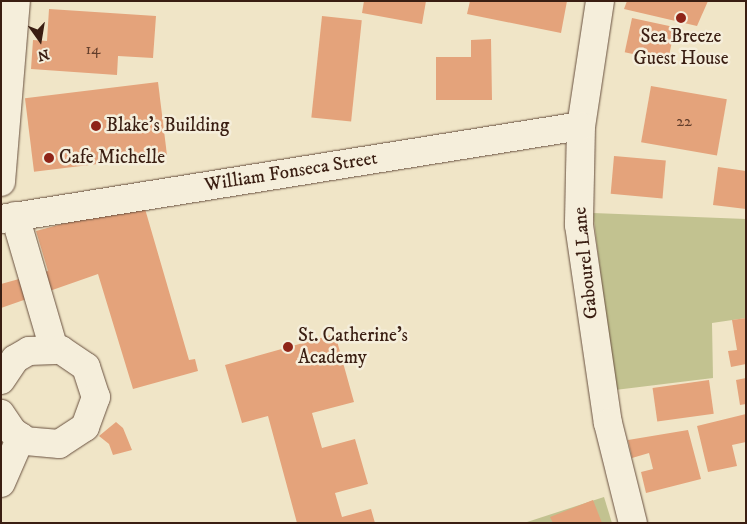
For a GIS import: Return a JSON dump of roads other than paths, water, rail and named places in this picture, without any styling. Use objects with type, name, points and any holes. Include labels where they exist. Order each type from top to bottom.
[{"type":"street","points":[[1,182],[16,1]]},
{"type":"street","name":"Gabourel Lane","points":[[600,1],[581,126],[579,225],[608,423],[633,523]]},
{"type":"street","name":"William Fonseca Street","points":[[8,218],[581,126]]},
{"type":"street","points":[[8,218],[54,348]]},
{"type":"street","points":[[1,414],[21,437],[42,445],[59,444],[85,427],[93,413],[96,398],[86,368],[75,356],[54,348],[29,351],[4,365]]},
{"type":"street","points":[[1,482],[21,437]]},
{"type":"place","name":"Sea Breeze Guest House","points":[[681,18]]},
{"type":"place","name":"Blake's Building","points":[[96,126]]},
{"type":"place","name":"Cafe Michelle","points":[[49,158]]},
{"type":"place","name":"St. Catherine's Academy","points":[[288,347]]}]
